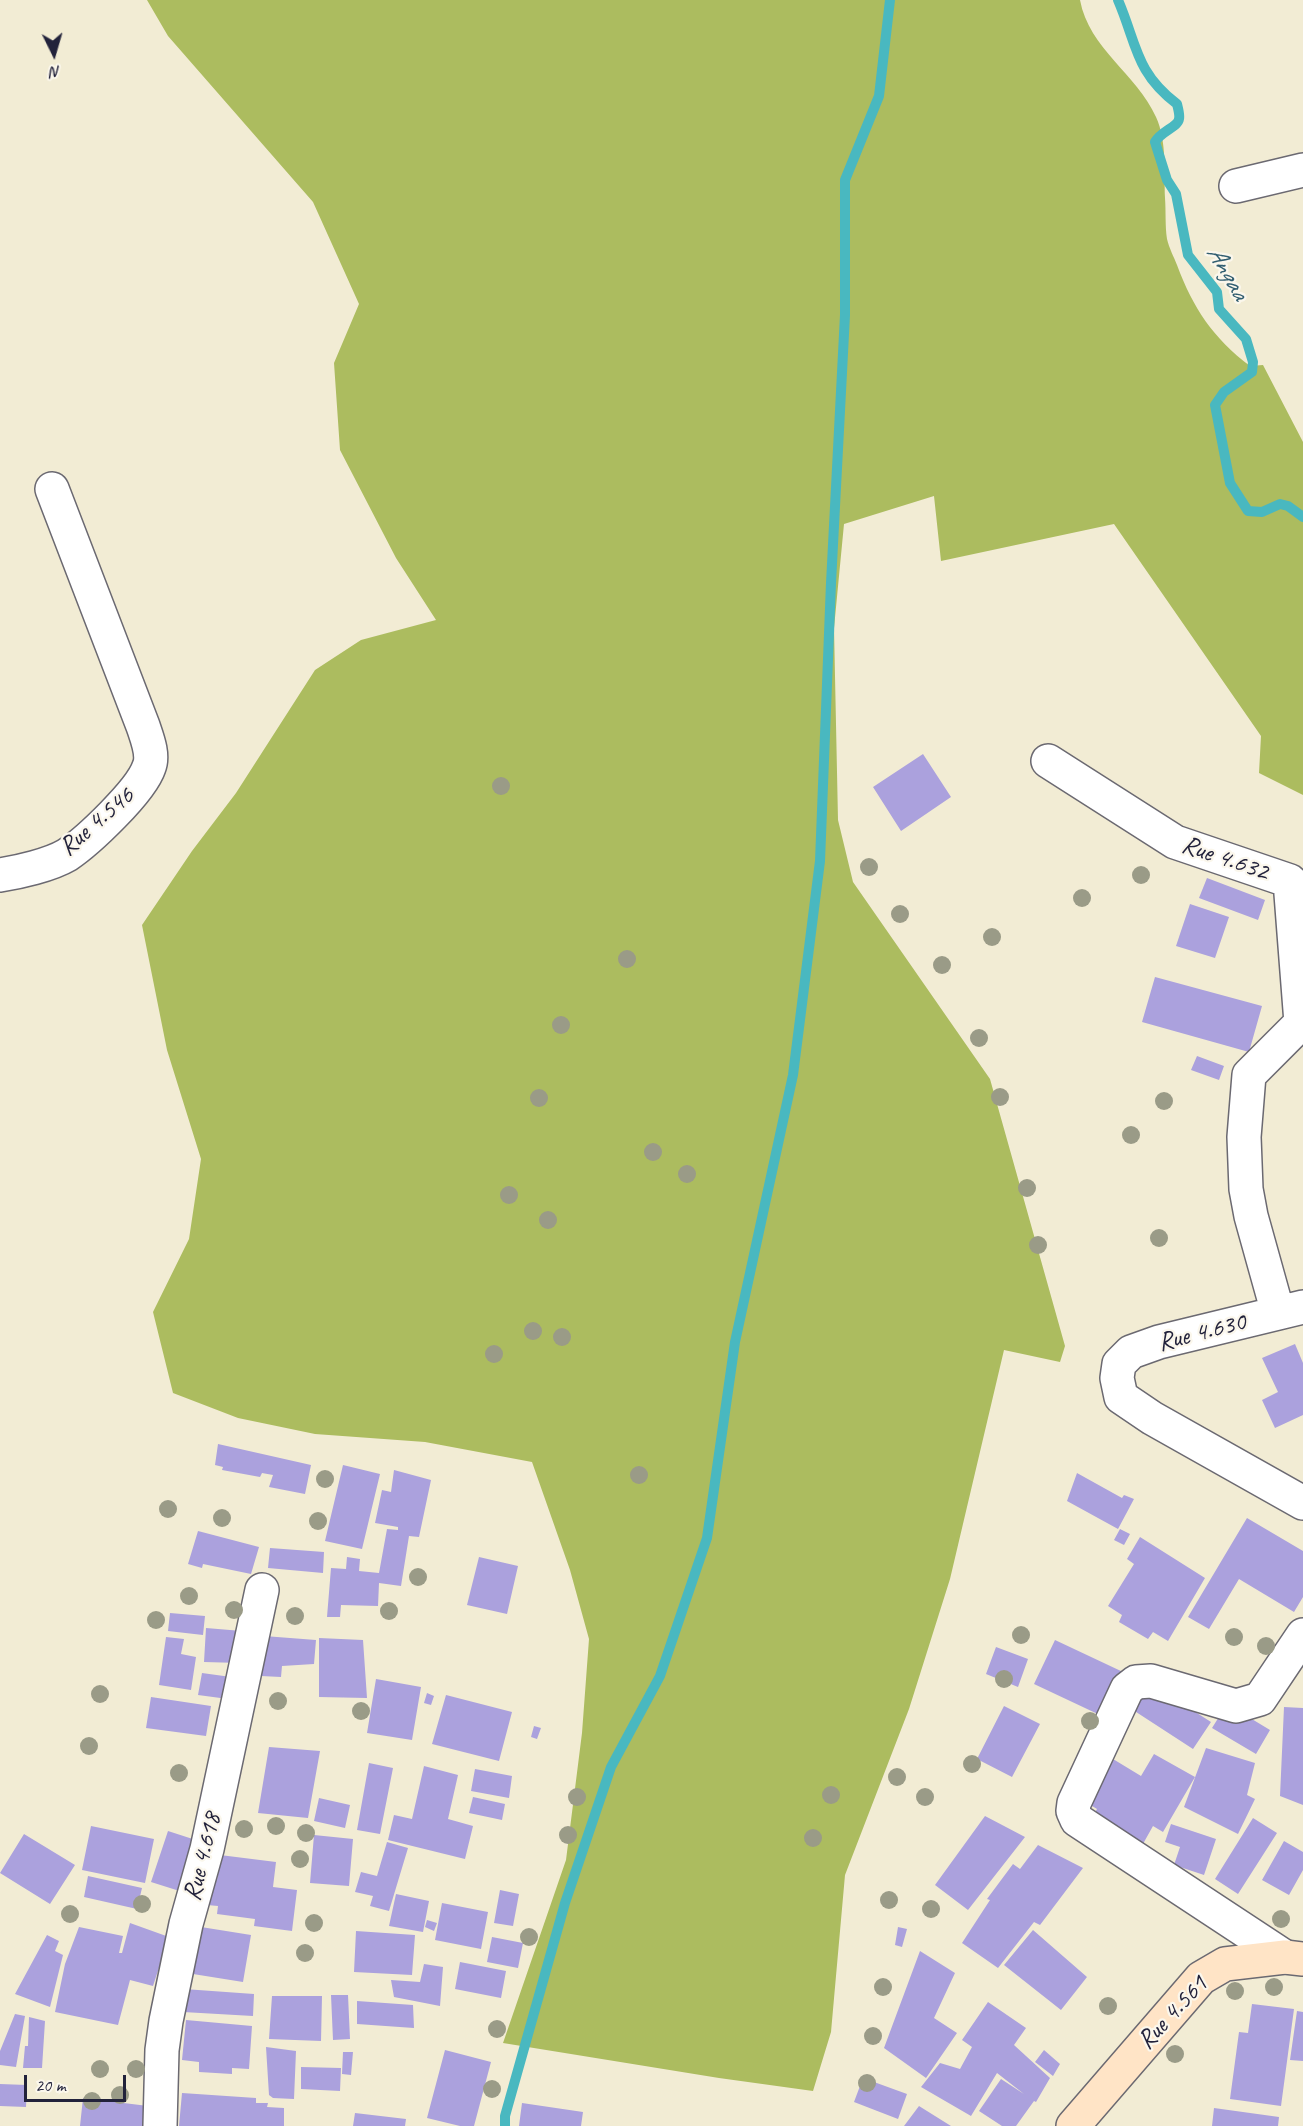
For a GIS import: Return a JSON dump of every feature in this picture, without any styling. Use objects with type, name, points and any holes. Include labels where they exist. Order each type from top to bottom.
[{"type":"main road","name":"Rue 4.561","points":[[1073,2126],[1201,1978],[1225,1964],[1294,1958]]},
{"type":"street","points":[[1236,186],[1303,170]]},
{"type":"street","name":"Rue 4.546","points":[[0,874],[20,872],[66,855],[100,827],[139,786],[150,766],[150,749],[143,726],[52,489]]},
{"type":"street","name":"Rue 4.632","points":[[1048,761],[1175,842],[1290,881],[1301,1023],[1250,1075],[1244,1137],[1246,1189],[1251,1216],[1291,1310]]},
{"type":"street","name":"Rue 4.630","points":[[1291,1310],[1159,1342],[1131,1352],[1119,1364],[1117,1378],[1121,1397],[1152,1418],[1303,1503]]},
{"type":"street","name":"Rue 4.618","points":[[160,2126],[162,2050],[166,2021],[186,1923],[207,1849],[262,1590]]},
{"type":"street","points":[[1294,1958],[1077,1820],[1073,1811],[1074,1803],[1127,1689],[1136,1682],[1151,1682],[1236,1706],[1247,1704],[1260,1699],[1303,1635]]},
{"type":"green space","points":[[147,0],[1080,0],[1093,33],[1148,102],[1160,126],[1164,157],[1167,239],[1190,295],[1206,321],[1225,344],[1250,366],[1263,365],[1303,442],[1303,795],[1259,773],[1261,736],[1114,524],[941,561],[934,496],[844,524],[834,628],[838,820],[853,882],[990,1079],[1065,1346],[1060,1362],[1004,1350],[950,1579],[909,1709],[845,1875],[831,2032],[813,2091],[503,2043],[566,1860],[582,1733],[589,1639],[570,1570],[532,1462],[425,1442],[315,1434],[238,1418],[173,1393],[153,1312],[189,1239],[201,1159],[167,1050],[142,925],[192,851],[236,793],[315,670],[361,640],[436,620],[396,558],[340,450],[334,363],[359,304],[313,202],[168,36]]},
{"type":"building","points":[[923,754],[951,797],[901,831],[873,787]]},
{"type":"building","points":[[1207,878],[1265,900],[1258,920],[1199,898]]},
{"type":"building","points":[[1190,904],[1229,917],[1215,958],[1176,946]]},
{"type":"building","points":[[1155,977],[1262,1006],[1249,1052],[1142,1022]]},
{"type":"building","points":[[1197,1056],[1224,1066],[1219,1080],[1191,1070]]},
{"type":"building","points":[[1295,1344],[1303,1363],[1303,1415],[1275,1428],[1262,1400],[1278,1392],[1262,1358]]},
{"type":"building","points":[[218,1444],[311,1465],[305,1494],[269,1487],[273,1475],[262,1473],[260,1477],[222,1470],[223,1467],[215,1465]]},
{"type":"building","points":[[343,1465],[380,1474],[362,1549],[325,1541]]},
{"type":"building","points":[[394,1470],[431,1480],[419,1537],[409,1536],[401,1586],[379,1583],[378,1606],[341,1605],[340,1617],[327,1617],[331,1568],[346,1569],[347,1557],[360,1559],[359,1571],[379,1573],[387,1529],[398,1530],[398,1527],[375,1523],[382,1490],[391,1492]]},
{"type":"building","points":[[1077,1473],[1122,1498],[1124,1495],[1134,1499],[1118,1529],[1067,1501]]},
{"type":"building","points":[[1247,1518],[1303,1551],[1303,1597],[1294,1612],[1239,1579],[1209,1629],[1188,1617]]},
{"type":"building","points":[[1120,1529],[1130,1534],[1124,1545],[1114,1540]]},
{"type":"building","points":[[198,1531],[259,1547],[251,1574],[203,1564],[202,1568],[188,1564]]},
{"type":"building","points":[[1140,1537],[1205,1578],[1168,1641],[1153,1632],[1148,1639],[1119,1622],[1122,1615],[1108,1606],[1134,1564],[1127,1559]]},
{"type":"building","points":[[270,1548],[324,1552],[323,1573],[268,1568]]},
{"type":"building","points":[[479,1557],[518,1566],[507,1614],[467,1605]]},
{"type":"building","points":[[170,1613],[205,1616],[203,1635],[168,1631]]},
{"type":"building","points":[[206,1628],[242,1631],[240,1663],[204,1662]]},
{"type":"building","points":[[264,1636],[316,1640],[314,1664],[282,1666],[281,1677],[261,1676]]},
{"type":"building","points":[[166,1637],[184,1639],[181,1654],[196,1657],[191,1690],[159,1685]]},
{"type":"building","points":[[319,1638],[363,1640],[367,1698],[319,1697]]},
{"type":"building","points":[[1055,1640],[1123,1672],[1102,1716],[1034,1684]]},
{"type":"building","points":[[996,1647],[1028,1659],[1018,1687],[986,1674]]},
{"type":"building","points":[[202,1673],[231,1677],[228,1699],[198,1695]]},
{"type":"building","points":[[376,1679],[421,1687],[412,1740],[367,1733]]},
{"type":"building","points":[[1150,1683],[1211,1722],[1193,1749],[1133,1710]]},
{"type":"building","points":[[427,1693],[434,1696],[431,1705],[424,1703]]},
{"type":"building","points":[[446,1695],[512,1712],[499,1761],[432,1744]]},
{"type":"building","points":[[151,1697],[211,1706],[206,1736],[146,1728]]},
{"type":"building","points":[[1227,1704],[1270,1730],[1256,1754],[1212,1728]]},
{"type":"building","points":[[1004,1706],[1040,1724],[1012,1777],[977,1759]]},
{"type":"building","points":[[1284,1707],[1303,1708],[1303,1805],[1280,1796]]},
{"type":"building","points":[[534,1726],[541,1728],[537,1739],[531,1737]]},
{"type":"building","points":[[269,1747],[320,1751],[308,1818],[258,1813]]},
{"type":"building","points":[[1206,1748],[1255,1763],[1247,1795],[1255,1799],[1238,1834],[1184,1807]]},
{"type":"building","points":[[1154,1754],[1195,1777],[1163,1832],[1153,1826],[1139,1851],[1090,1822],[1097,1809],[1087,1803],[1113,1759],[1141,1776]]},
{"type":"building","points":[[369,1763],[393,1768],[380,1834],[357,1830]]},
{"type":"building","points":[[424,1766],[458,1775],[448,1819],[473,1826],[465,1859],[388,1840],[394,1815],[412,1819]]},
{"type":"building","points":[[475,1769],[512,1776],[509,1798],[471,1791]]},
{"type":"building","points":[[473,1797],[505,1804],[502,1820],[469,1813]]},
{"type":"building","points":[[319,1798],[350,1805],[345,1828],[314,1821]]},
{"type":"building","points":[[985,1816],[1025,1837],[968,1910],[935,1885]]},
{"type":"building","points":[[1253,1818],[1277,1833],[1238,1894],[1215,1879]]},
{"type":"building","points":[[1171,1824],[1216,1839],[1204,1875],[1174,1865],[1180,1847],[1165,1842]]},
{"type":"building","points":[[91,1826],[154,1839],[145,1883],[82,1870]]},
{"type":"building","points":[[168,1831],[205,1843],[189,1894],[151,1882]]},
{"type":"building","points":[[24,1834],[75,1865],[50,1904],[0,1873]]},
{"type":"building","points":[[314,1835],[353,1839],[349,1886],[310,1883]]},
{"type":"building","points":[[1284,1841],[1303,1852],[1303,1870],[1289,1895],[1262,1880]]},
{"type":"building","points":[[387,1842],[408,1848],[389,1911],[370,1906],[373,1896],[355,1892],[361,1872],[377,1876]]},
{"type":"building","points":[[1038,1845],[1083,1868],[1040,1925],[1034,1922],[998,1968],[962,1943],[990,1900],[987,1899],[1013,1864],[1020,1869]]},
{"type":"building","points":[[220,1855],[276,1862],[273,1887],[297,1890],[292,1931],[254,1926],[255,1919],[217,1914],[218,1906],[207,1905],[210,1879],[217,1880]]},
{"type":"building","points":[[88,1876],[142,1888],[137,1909],[84,1897]]},
{"type":"building","points":[[500,1890],[519,1894],[513,1926],[494,1923]]},
{"type":"building","points":[[396,1894],[429,1901],[423,1932],[389,1926]]},
{"type":"building","points":[[442,1903],[488,1912],[481,1949],[435,1940]]},
{"type":"building","points":[[427,1920],[437,1923],[434,1931],[425,1927]]},
{"type":"building","points":[[130,1923],[169,1937],[153,1986],[130,1980],[118,2025],[55,2012],[65,1964],[79,1927],[123,1936],[119,1953],[122,1953]]},
{"type":"building","points":[[201,1927],[251,1935],[243,1982],[193,1974]]},
{"type":"building","points":[[898,1927],[907,1929],[902,1947],[895,1945]]},
{"type":"building","points":[[1033,1930],[1087,1977],[1061,2010],[1004,1965]]},
{"type":"building","points":[[356,1931],[415,1935],[412,1975],[354,1972]]},
{"type":"building","points":[[47,1935],[59,1941],[55,1951],[63,1955],[50,2007],[15,1994]]},
{"type":"building","points":[[492,1937],[523,1943],[518,1968],[487,1962]]},
{"type":"building","points":[[920,1951],[955,1973],[934,2018],[957,2033],[926,2078],[884,2048]]},
{"type":"building","points":[[460,1962],[506,1971],[501,1998],[455,1989]]},
{"type":"building","points":[[424,1964],[443,1967],[440,2006],[394,1997],[391,1980],[420,1982]]},
{"type":"building","points":[[184,1989],[254,1994],[253,2016],[183,2012]]},
{"type":"building","points":[[331,1995],[348,1995],[350,2039],[333,2040]]},
{"type":"building","points":[[272,1996],[322,1996],[321,2041],[269,2039]]},
{"type":"building","points":[[357,2001],[413,2005],[414,2028],[357,2024]]},
{"type":"building","points":[[988,2002],[1026,2028],[1014,2045],[1050,2078],[1036,2102],[1034,2101],[1016,2126],[1002,2126],[979,2111],[1001,2079],[1024,2094],[997,2073],[971,2116],[921,2087],[940,2063],[960,2069],[972,2047],[962,2040]]},
{"type":"building","points":[[1252,2004],[1294,2009],[1281,2106],[1230,2099],[1239,2032],[1248,2033]]},
{"type":"building","points":[[1297,2011],[1303,2012],[1303,2061],[1290,2060]]},
{"type":"building","points":[[15,2014],[25,2016],[16,2067],[0,2065],[0,2051]]},
{"type":"building","points":[[29,2017],[45,2021],[42,2068],[23,2068],[25,2046],[28,2046]]},
{"type":"building","points":[[186,2020],[252,2026],[249,2069],[232,2068],[232,2074],[199,2072],[199,2062],[182,2060]]},
{"type":"building","points":[[266,2047],[296,2051],[294,2099],[273,2098],[269,2095]]},
{"type":"building","points":[[445,2050],[491,2062],[474,2126],[460,2126],[427,2118]]},
{"type":"building","points":[[1044,2050],[1060,2064],[1053,2076],[1035,2062]]},
{"type":"building","points":[[343,2052],[353,2052],[351,2075],[342,2074]]},
{"type":"building","points":[[301,2067],[341,2068],[340,2091],[301,2089]]},
{"type":"building","points":[[863,2078],[907,2094],[898,2119],[854,2102]]},
{"type":"building","points":[[0,2084],[27,2085],[26,2107],[0,2106]]},
{"type":"building","points":[[182,2093],[256,2098],[256,2103],[268,2103],[267,2107],[284,2108],[284,2126],[179,2126]]},
{"type":"building","points":[[83,2098],[148,2106],[146,2126],[80,2126]]},
{"type":"building","points":[[522,2103],[583,2112],[581,2126],[519,2126]]},
{"type":"building","points":[[919,2106],[951,2126],[904,2126]]},
{"type":"building","points":[[1214,2108],[1279,2117],[1278,2126],[1212,2126]]},
{"type":"building","points":[[355,2113],[406,2119],[405,2126],[353,2126]]},
{"type":"waterway","points":[[505,2126],[505,2116],[565,1903],[611,1767],[660,1676],[707,1538],[735,1342],[793,1075],[820,861],[845,315],[845,180],[879,96],[890,0]]},
{"type":"waterway","name":"Angaa","points":[[1118,0],[1145,69],[1163,92],[1177,104],[1178,122],[1155,142],[1167,180],[1176,194],[1188,255],[1217,292],[1219,309],[1246,339],[1253,362],[1252,372],[1224,392],[1215,405],[1230,483],[1248,511],[1262,512],[1280,504],[1288,506],[1303,517]]}]
